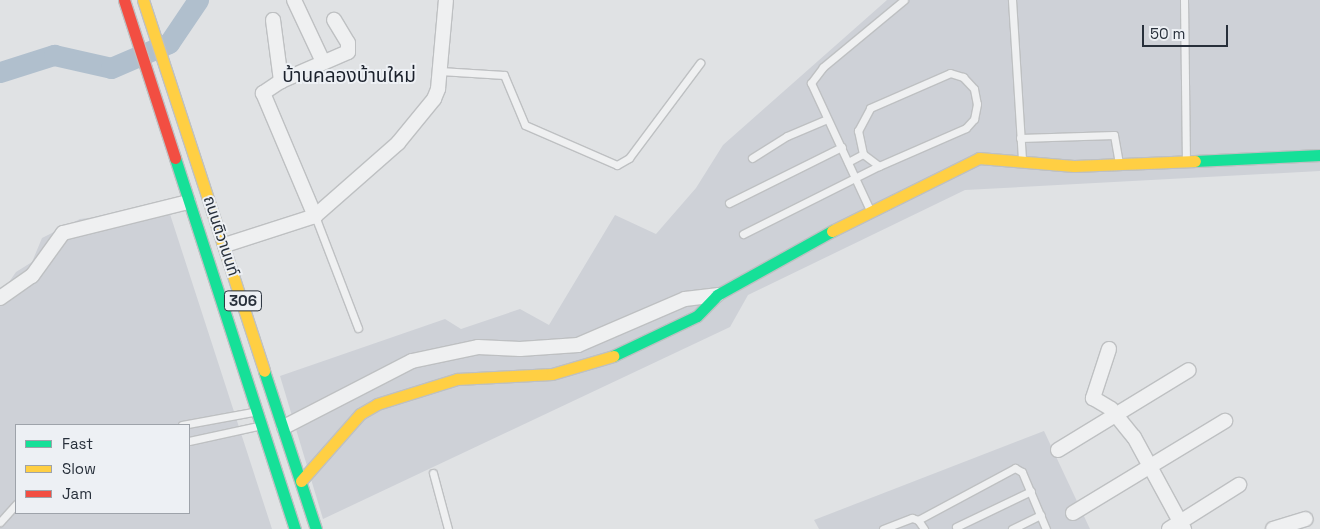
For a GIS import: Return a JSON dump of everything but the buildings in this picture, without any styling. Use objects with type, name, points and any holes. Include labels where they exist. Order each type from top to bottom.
[{"type":"main road","name":"ถนนติวานนท์","points":[[124,0],[295,529]]},
{"type":"main road","name":"ถนนติวานนท์","points":[[143,0],[225,245],[316,529]]},
{"type":"main road","points":[[301,481],[360,414],[377,404],[457,379],[552,374],[583,367],[697,316],[717,295],[870,210],[964,163],[979,158],[1022,160],[1074,166],[1320,155]]},
{"type":"street","points":[[294,0],[324,62]]},
{"type":"street","points":[[225,245],[315,216],[398,143],[434,99],[440,71],[446,0]]},
{"type":"street","points":[[273,20],[280,81]]},
{"type":"street","points":[[315,216],[263,93],[280,81],[344,55],[349,48],[334,20]]},
{"type":"street","points":[[0,298],[32,276],[63,233],[188,202]]},
{"type":"street","points":[[284,427],[412,361],[450,351],[578,345],[685,299],[717,295]]},
{"type":"street","points":[[1109,349],[1091,393],[1117,415],[1151,467],[1178,527],[1239,485]]},
{"type":"street","points":[[1058,450],[1189,370]]},
{"type":"street","points":[[369,383],[377,404]]},
{"type":"street","points":[[1073,513],[1225,421]]},
{"type":"street","points":[[1273,529],[1305,519]]},
{"type":"lane","points":[[870,210],[842,146],[813,91],[813,76],[904,0]]},
{"type":"lane","points":[[1012,0],[1022,160]]},
{"type":"lane","points":[[1184,0],[1186,160]]},
{"type":"lane","points":[[440,71],[504,75],[525,125],[617,165],[629,158],[700,63]]},
{"type":"lane","points":[[742,234],[879,166],[966,128],[974,119],[978,104],[974,89],[963,77],[950,73],[936,77],[870,108],[858,131],[863,154],[879,166]]},
{"type":"lane","points":[[752,158],[787,136],[827,119]]},
{"type":"lane","points":[[1020,138],[1114,136],[1119,164]]},
{"type":"lane","points":[[729,203],[842,146]]},
{"type":"lane","points":[[848,162],[863,154]]},
{"type":"lane","points":[[315,216],[358,328]]},
{"type":"lane","points":[[187,424],[257,411]]},
{"type":"lane","points":[[190,441],[261,426]]},
{"type":"lane","points":[[883,529],[907,519],[918,520],[1015,468],[1022,472],[1046,529]]},
{"type":"lane","points":[[433,473],[448,529]]},
{"type":"lane","points":[[956,527],[1031,492]]},
{"type":"lane","points":[[0,522],[15,505]]},
{"type":"lane","points":[[1012,529],[1041,516]]},
{"type":"lane","points":[[918,520],[924,529]]},
{"type":"shaded area","points":[[887,0],[1320,0],[1320,171],[965,190],[748,295],[730,327],[323,519],[280,376],[445,319],[461,329],[520,309],[549,325],[615,215],[656,234],[696,188],[723,145]]},
{"type":"shaded area","points":[[168,208],[272,529],[0,529],[0,295],[16,272],[32,262],[42,238],[80,219]]},
{"type":"shaded area","points":[[1044,431],[1090,529],[819,529],[814,520]]},
{"type":"waterway","points":[[0,72],[54,55],[111,68],[169,43],[198,0]]},
{"type":"traffic: fast","points":[[1195,161],[1320,155]]},
{"type":"traffic: fast","points":[[175,158],[295,529]]},
{"type":"traffic: fast","points":[[613,356],[697,316],[717,295],[832,231]]},
{"type":"traffic: fast","points":[[264,371],[316,529]]},
{"type":"traffic: slow","points":[[143,0],[264,371]]},
{"type":"traffic: slow","points":[[832,231],[979,158],[1074,166],[1195,161]]},
{"type":"traffic: slow","points":[[301,481],[360,414],[377,404],[457,379],[552,374],[613,356]]},
{"type":"traffic: jam","points":[[124,0],[175,158]]},
{"type":"district","name":"บ้านคลองบ้านใหม่","points":[[349,76]]}]
